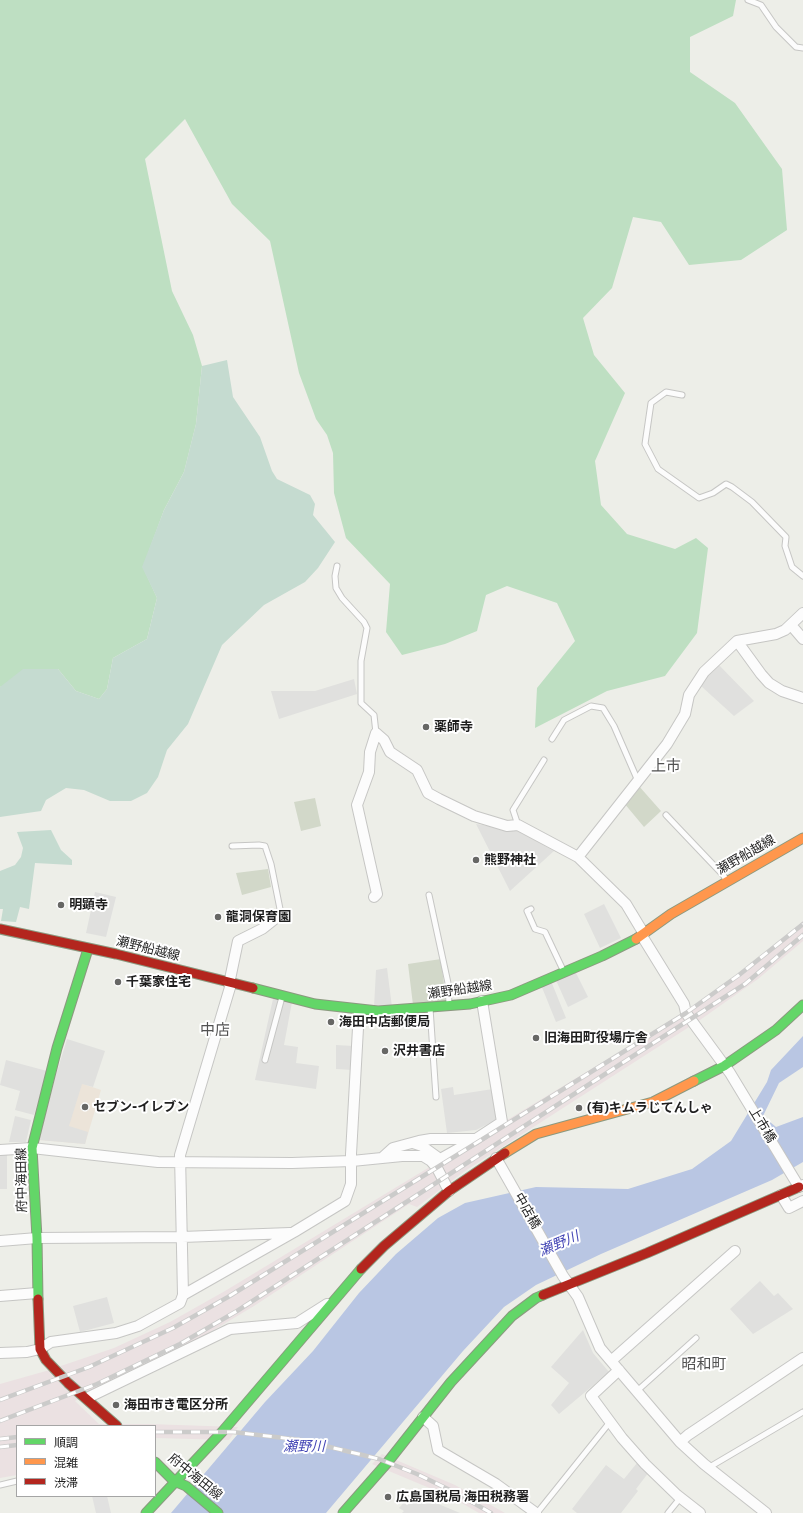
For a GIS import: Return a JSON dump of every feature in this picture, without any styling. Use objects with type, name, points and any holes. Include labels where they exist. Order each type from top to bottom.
[{"type":"main road","name":"瀬野船越線","points":[[88,949],[116,954],[282,997],[315,1004],[359,1010],[378,1011],[482,1002],[511,995],[564,973],[644,935],[671,914],[803,838]]},
{"type":"main road","points":[[0,930],[88,949]]},
{"type":"main road","name":"府中海田線","points":[[40,1349],[37,1238],[32,1148],[57,1048],[88,949]]},
{"type":"main road","points":[[146,1513],[174,1481],[222,1432],[361,1269],[384,1246],[449,1191],[496,1158],[536,1134],[653,1102],[727,1070],[776,1030],[803,1004]]},
{"type":"main road","points":[[343,1513],[451,1382],[512,1316],[536,1298],[566,1280],[781,1195],[798,1183]]},
{"type":"main road","points":[[40,1349],[46,1360],[68,1383],[87,1398],[116,1425]]},
{"type":"main road","name":"府中海田線","points":[[156,1463],[174,1481],[186,1486],[218,1513]]},
{"type":"street","points":[[578,857],[638,782],[674,732],[685,714],[689,695],[704,672],[737,641],[776,634],[791,625],[803,613]]},
{"type":"street","points":[[791,625],[803,639]]},
{"type":"street","points":[[737,641],[769,683],[782,691],[803,698]]},
{"type":"street","points":[[374,897],[377,894],[357,804],[369,772],[370,752],[376,734],[384,740],[390,752],[417,770],[428,792],[433,796],[474,816],[507,826],[518,825]]},
{"type":"street","name":"上市橋","points":[[518,825],[578,857],[626,904],[684,1004],[686,1013],[727,1070],[798,1183]]},
{"type":"street","points":[[0,1353],[27,1352],[40,1349],[51,1342],[116,1332],[138,1326],[180,1304],[183,1295],[180,1155],[230,984],[238,941],[262,929],[280,914]]},
{"type":"street","points":[[0,1150],[32,1148],[158,1162],[352,1161],[402,1156],[423,1156],[436,1161],[476,1139],[502,1122],[482,1002]]},
{"type":"street","points":[[183,1295],[294,1232],[345,1201],[351,1184],[351,1154],[359,1010]]},
{"type":"street","points":[[382,1158],[393,1148],[412,1143],[432,1139],[476,1139]]},
{"type":"street","points":[[412,1143],[422,1146],[436,1161],[449,1191]]},
{"type":"street","name":"中店橋","points":[[496,1158],[566,1280],[578,1297],[600,1348],[680,1442],[708,1468],[766,1513]]},
{"type":"street","points":[[781,1195],[789,1208],[803,1202]]},
{"type":"street","points":[[0,1241],[37,1238],[182,1237],[294,1232]]},
{"type":"street","points":[[611,1361],[736,1251]]},
{"type":"street","points":[[0,1296],[38,1293]]},
{"type":"street","points":[[87,1398],[230,1329],[297,1323],[335,1299]]},
{"type":"street","points":[[680,1442],[688,1435],[803,1358]]},
{"type":"street","points":[[619,1370],[591,1396],[610,1422],[645,1464],[700,1513]]},
{"type":"street","points":[[423,1417],[433,1426],[438,1450],[496,1484],[536,1513]]},
{"type":"lane","points":[[748,0],[760,5],[776,27],[796,48],[803,48]]},
{"type":"lane","points":[[682,395],[666,392],[651,403],[645,444],[658,469],[699,498],[726,484],[732,487],[752,502],[786,537],[786,546],[792,567],[803,576]]},
{"type":"lane","points":[[337,566],[335,576],[336,588],[342,598],[364,622],[367,628],[361,661],[361,703],[374,715],[376,734]]},
{"type":"lane","points":[[552,739],[564,720],[591,706],[603,708],[614,726],[638,782]]},
{"type":"lane","points":[[518,825],[513,810],[544,760]]},
{"type":"lane","points":[[666,815],[724,876],[726,881]]},
{"type":"lane","points":[[232,846],[265,846],[271,864],[280,914]]},
{"type":"lane","points":[[429,895],[448,983],[449,1006]]},
{"type":"lane","points":[[531,909],[527,911],[535,928],[545,932],[564,973]]},
{"type":"lane","points":[[265,1060],[282,997]]},
{"type":"lane","points":[[430,1007],[436,1096]]},
{"type":"lane","points":[[637,1391],[696,1338]]},
{"type":"lane","points":[[708,1468],[803,1412]]},
{"type":"lane","points":[[536,1513],[610,1422]]},
{"type":"lane","points":[[0,1485],[16,1481]]},
{"type":"lane","points":[[668,1513],[681,1497]]},
{"type":"shaded area","points":[[227,360],[233,397],[260,437],[272,471],[277,479],[310,495],[315,504],[313,515],[335,542],[318,568],[305,582],[264,605],[222,645],[188,724],[167,750],[158,777],[147,793],[131,801],[110,801],[84,790],[66,788],[46,800],[41,811],[0,817],[0,687],[23,669],[58,669],[76,691],[99,699],[107,689],[113,658],[147,639],[157,598],[142,567],[164,510],[184,472],[196,424],[202,366]]},
{"type":"shaded area","points":[[717,663],[754,701],[734,716],[701,686],[706,675]]},
{"type":"shaded area","points":[[354,679],[357,694],[279,719],[271,691],[315,691]]},
{"type":"shaded area","points":[[638,785],[661,811],[644,827],[624,803]]},
{"type":"shaded area","points":[[315,798],[321,826],[301,831],[294,802]]},
{"type":"shaded area","points":[[476,824],[516,830],[554,851],[510,891]]},
{"type":"shaded area","points":[[51,830],[61,850],[72,860],[72,865],[35,863],[29,909],[20,907],[16,922],[1,921],[3,909],[0,909],[0,871],[15,865],[21,857],[23,848],[17,832]]},
{"type":"shaded area","points":[[268,869],[271,887],[242,895],[236,873]]},
{"type":"shaded area","points":[[95,892],[116,897],[106,937],[86,933]]},
{"type":"shaded area","points":[[604,904],[621,938],[600,948],[584,914]]},
{"type":"shaded area","points":[[803,921],[803,941],[758,979],[700,1020],[465,1171],[417,1207],[409,1204],[254,1306],[192,1343],[75,1401],[99,1424],[148,1424],[238,1427],[229,1440],[156,1438],[156,1425],[16,1425],[16,1475],[0,1478],[0,1384],[46,1371],[114,1348],[170,1322],[225,1291],[654,1031],[719,989],[786,937]]},
{"type":"shaded area","points":[[441,959],[446,1001],[413,1005],[408,964]]},
{"type":"shaded area","points":[[387,968],[392,1007],[374,1007],[376,970]]},
{"type":"shaded area","points":[[574,969],[588,997],[568,1007],[555,978]]},
{"type":"shaded area","points":[[551,981],[566,1018],[556,1022],[541,985]]},
{"type":"shaded area","points":[[273,999],[292,1002],[284,1045],[298,1047],[296,1063],[319,1066],[316,1089],[255,1080]]},
{"type":"shaded area","points":[[67,1039],[105,1051],[93,1087],[82,1084],[69,1126],[88,1132],[85,1144],[39,1140]]},
{"type":"shaded area","points":[[336,1045],[353,1046],[352,1070],[336,1069]]},
{"type":"shaded area","points":[[6,1060],[47,1071],[34,1115],[15,1110],[20,1091],[0,1085]]},
{"type":"shaded area","points":[[56,1075],[101,1090],[85,1144],[39,1140]]},
{"type":"shaded area","points":[[453,1087],[454,1095],[493,1089],[498,1119],[476,1130],[447,1133],[441,1089]]},
{"type":"shaded area","points":[[15,1116],[31,1120],[26,1142],[9,1142]]},
{"type":"shaded area","points":[[0,1155],[7,1155],[7,1189],[0,1189]]},
{"type":"shaded area","points":[[760,1281],[774,1296],[778,1293],[793,1309],[753,1334],[730,1309]]},
{"type":"shaded area","points":[[107,1297],[114,1323],[80,1332],[73,1306]]},
{"type":"shaded area","points":[[583,1330],[593,1353],[609,1372],[559,1414],[551,1405],[569,1383],[551,1367]]},
{"type":"shaded area","points":[[382,1454],[455,1485],[505,1513],[479,1513],[451,1497],[372,1464]]},
{"type":"shaded area","points":[[637,1463],[649,1472],[636,1489],[638,1491],[621,1513],[577,1513],[572,1509],[606,1465],[624,1479]]},
{"type":"shaded area","points":[[412,1493],[460,1513],[402,1513],[404,1511],[399,1508]]},
{"type":"green space","points":[[0,0],[736,0],[733,16],[690,37],[690,72],[735,103],[782,169],[787,230],[741,260],[689,265],[661,222],[633,217],[612,288],[583,318],[594,355],[625,393],[595,461],[601,505],[627,534],[675,549],[696,538],[708,548],[697,633],[665,676],[607,691],[535,728],[537,688],[575,641],[557,603],[507,586],[486,595],[477,631],[445,644],[402,655],[386,632],[390,584],[346,538],[334,493],[333,453],[327,435],[316,419],[299,373],[270,241],[232,204],[185,119],[145,159],[172,291],[193,335],[202,366],[196,424],[184,472],[164,510],[143,567],[157,598],[147,639],[113,658],[107,689],[99,699],[76,691],[58,669],[0,687]]},
{"type":"water","name":"瀬野川","points":[[803,1036],[803,1067],[779,1083],[763,1116],[776,1127],[803,1117],[803,1162],[772,1180],[601,1254],[536,1285],[504,1307],[463,1351],[326,1513],[171,1513],[265,1402],[313,1351],[359,1293],[396,1254],[438,1218],[465,1203],[536,1187],[628,1189],[692,1169],[731,1141],[767,1082],[771,1070]]},
{"type":"pier","points":[[92,1497],[107,1497],[111,1513],[96,1513]]},
{"type":"railway","points":[[0,1400],[89,1367],[173,1328],[228,1297],[686,1013],[739,975],[803,924]]},
{"type":"railway","points":[[0,1421],[97,1384],[180,1344],[237,1311],[745,984],[803,935]]},
{"type":"railway","points":[[156,1432],[233,1432],[301,1440],[379,1459],[417,1474],[456,1493],[491,1513]]},
{"type":"railway","points":[[0,1439],[16,1437]]},
{"type":"railway","points":[[0,1447],[16,1445]]},
{"type":"traffic: fast","points":[[253,988],[315,1004],[378,1011],[470,1004],[511,995],[602,956],[636,939]]},
{"type":"traffic: fast","points":[[38,1299],[37,1238],[32,1148],[57,1048],[88,949]]},
{"type":"traffic: fast","points":[[694,1081],[724,1066],[776,1030],[803,1005]]},
{"type":"traffic: fast","points":[[146,1513],[222,1432],[361,1269]]},
{"type":"traffic: fast","points":[[343,1513],[387,1463],[451,1382],[512,1316],[536,1298],[543,1295]]},
{"type":"traffic: fast","points":[[156,1463],[174,1481],[186,1486],[218,1513]]},
{"type":"traffic: slow","points":[[636,939],[671,914],[803,838]]},
{"type":"traffic: slow","points":[[505,1153],[536,1134],[653,1102],[694,1081]]},
{"type":"traffic: jam","points":[[0,929],[116,954],[253,988]]},
{"type":"traffic: jam","points":[[361,1269],[384,1246],[449,1191],[505,1153]]},
{"type":"traffic: jam","points":[[543,1295],[647,1253],[799,1187]]},
{"type":"traffic: jam","points":[[38,1299],[40,1349],[46,1360],[68,1383],[116,1425]]},
{"type":"place","name":"薬師寺","points":[[426,727]]},
{"type":"place","name":"熊野神社","points":[[476,860]]},
{"type":"place","name":"明顕寺","points":[[61,905]]},
{"type":"place","name":"龍洞保育園","points":[[218,917]]},
{"type":"place","name":"千葉家住宅","points":[[118,982]]},
{"type":"place","name":"海田中店郵便局","points":[[331,1022]]},
{"type":"place","name":"旧海田町役場庁舎","points":[[536,1038]]},
{"type":"place","name":"沢井書店","points":[[385,1051]]},
{"type":"place","name":"セブン-イレブン","points":[[85,1107]]},
{"type":"place","name":"(有)キムラじてんしゃ","points":[[579,1108]]},
{"type":"place","name":"海田市き電区分所","points":[[116,1405]]},
{"type":"place","name":"広島国税局 海田税務署","points":[[388,1497]]},
{"type":"district","name":"上市","points":[[666,767]]},
{"type":"district","name":"中店","points":[[215,1031]]},
{"type":"district","name":"昭和町","points":[[704,1365]]}]
